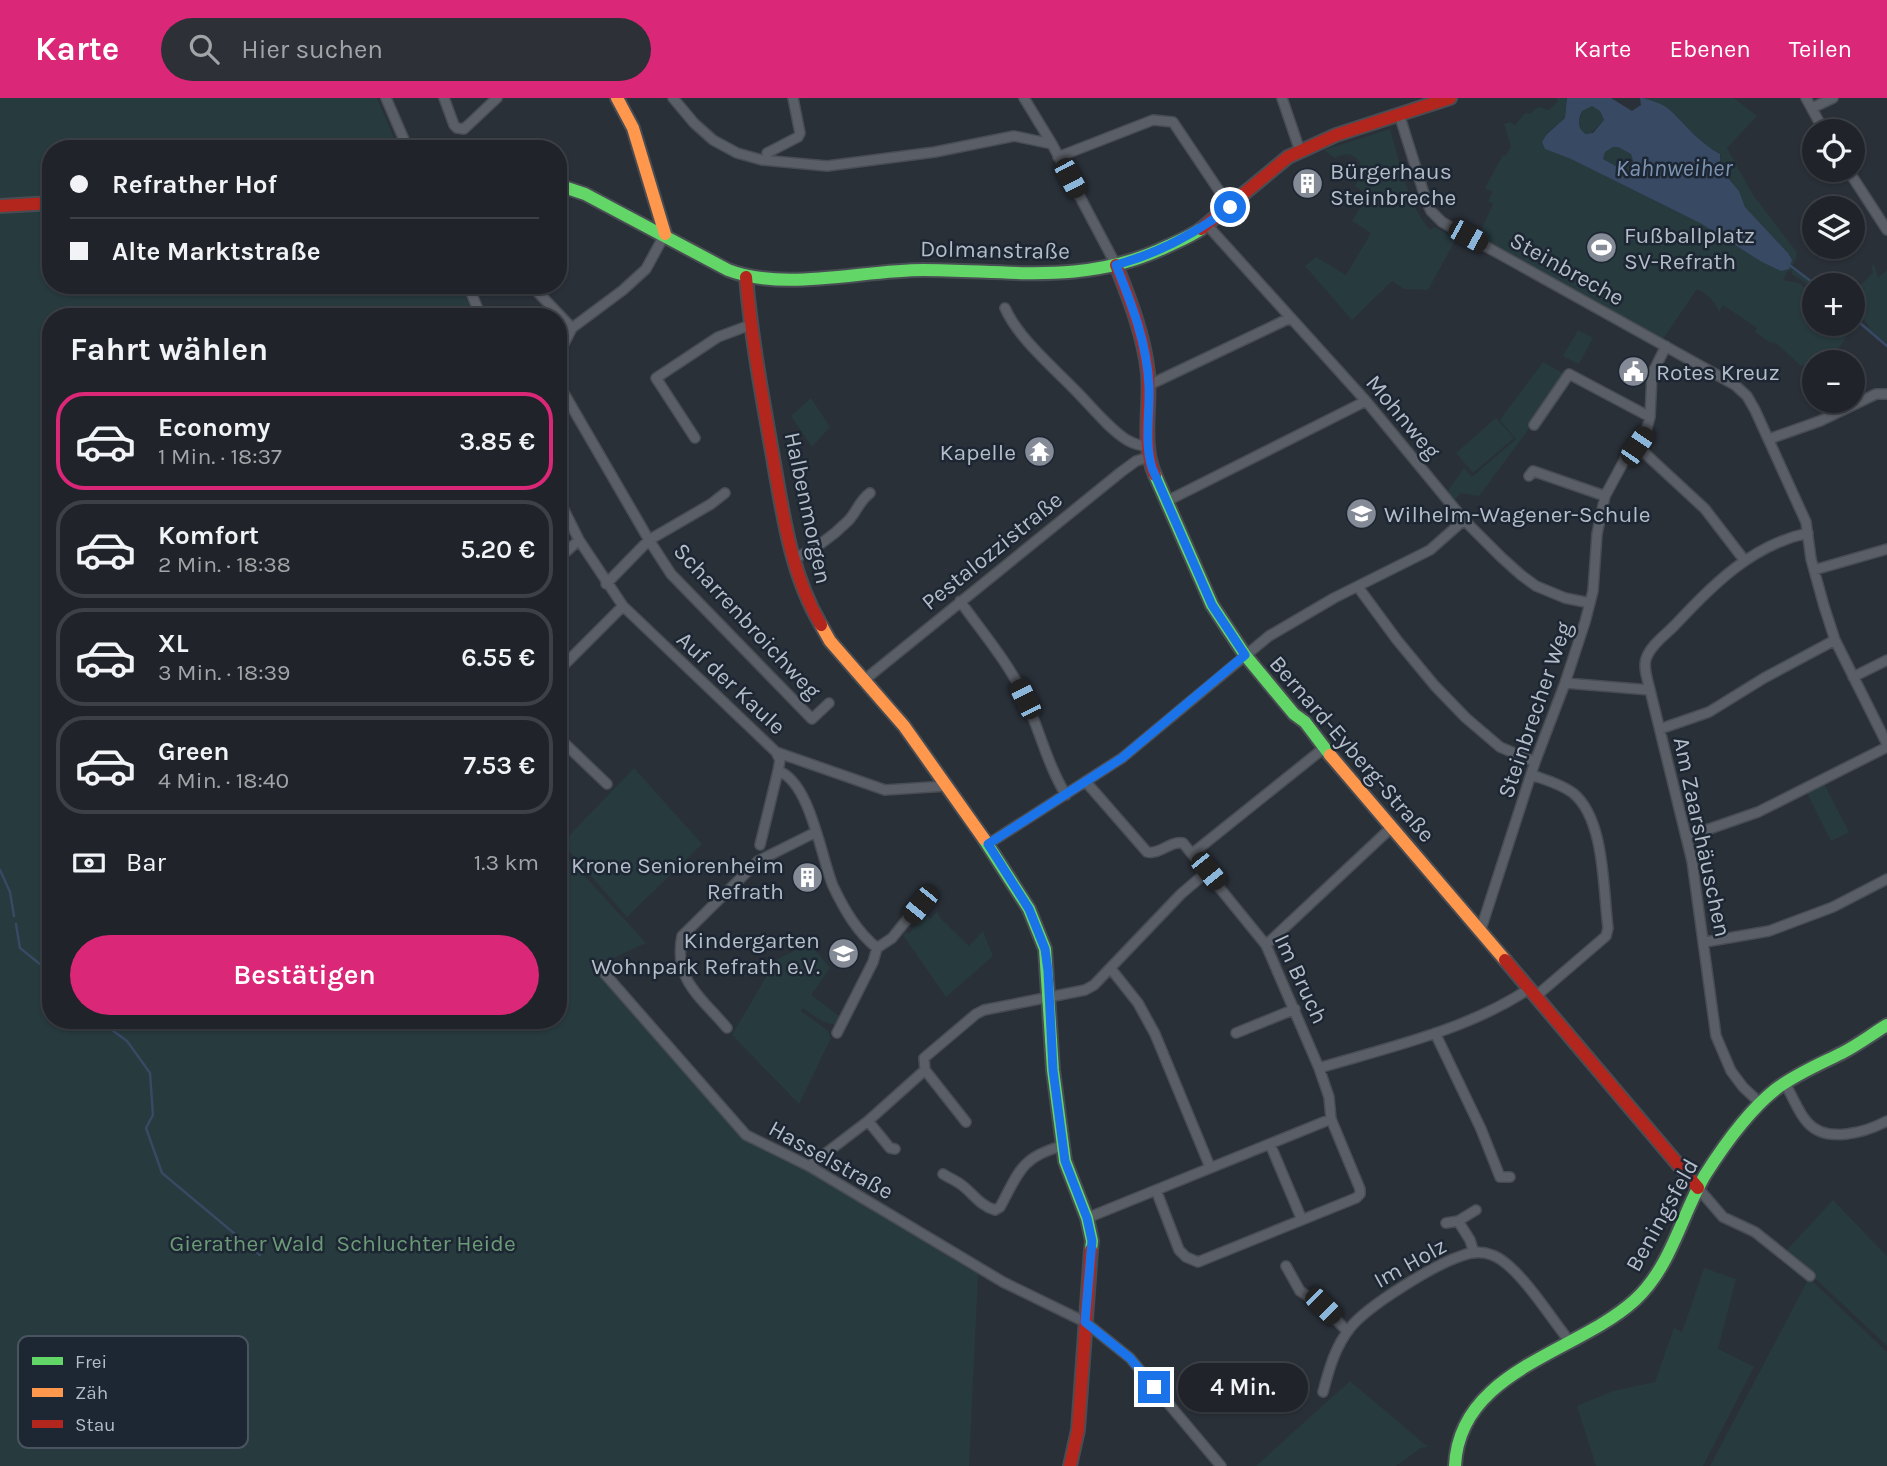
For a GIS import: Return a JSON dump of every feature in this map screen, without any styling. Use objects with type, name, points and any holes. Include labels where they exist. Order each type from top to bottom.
[{"type":"street","points":[[386,98],[404,140]]},
{"type":"street","points":[[444,98],[457,128],[464,129],[497,98]]},
{"type":"street","points":[[567,338],[572,328],[632,283],[646,268],[664,234],[633,128],[617,98]]},
{"type":"street","points":[[673,98],[713,140],[737,153],[827,166],[935,152],[1014,136],[1052,144]]},
{"type":"street","points":[[763,158],[798,137],[800,133],[793,98]]},
{"type":"street","points":[[1024,98],[1052,144],[1116,265]]},
{"type":"street","points":[[1282,98],[1300,151]]},
{"type":"street","name":"Dolmanstraße","points":[[567,188],[585,194],[746,277],[778,281],[922,270],[1066,274],[1116,265],[1168,247],[1207,225],[1277,165],[1300,151],[1336,135],[1450,98]]},
{"type":"street","points":[[1807,98],[1818,119]]},
{"type":"street","points":[[1812,108],[1833,98]]},
{"type":"street","name":"Steinbreche","points":[[1399,114],[1426,200],[1435,216],[1666,346],[1747,396],[1806,522],[1814,570],[1835,640],[1887,745]]},
{"type":"street","points":[[1058,157],[1153,120],[1172,122],[1230,207]]},
{"type":"street","points":[[1856,182],[1887,230]]},
{"type":"street","points":[[630,217],[646,213],[656,203]]},
{"type":"street","points":[[0,206],[42,204]]},
{"type":"street","name":"Mohnweg","points":[[1207,225],[1366,401],[1464,520],[1536,586],[1565,598],[1590,603]]},
{"type":"street","name":"Bernard-Eyberg-Straße","points":[[1116,265],[1144,342],[1149,385],[1149,451],[1167,501],[1212,605],[1245,655],[1294,714],[1305,722],[1324,748],[1698,1188]]},
{"type":"street","name":"Halbenmorgen","points":[[746,277],[750,325],[793,559],[807,602],[818,624],[863,681],[904,726],[988,844],[1029,909],[1045,949],[1053,1070],[1062,1146],[1068,1174],[1087,1218],[1092,1241],[1079,1430],[1070,1466]]},
{"type":"street","points":[[540,294],[553,308]]},
{"type":"street","points":[[1005,309],[1009,318],[1041,354],[1110,425],[1126,440],[1149,451]]},
{"type":"street","points":[[1149,385],[1290,318]]},
{"type":"street","points":[[567,323],[572,328]]},
{"type":"street","points":[[695,438],[656,378],[718,337],[750,325]]},
{"type":"street","name":"Steinbrecher Weg","points":[[1480,932],[1590,603],[1597,534],[1605,496],[1625,459],[1645,435],[1650,417],[1652,374],[1666,346]]},
{"type":"street","points":[[1534,425],[1569,374],[1650,417]]},
{"type":"street","points":[[1769,439],[1820,421],[1876,394],[1887,394]]},
{"type":"street","name":"Scharrenbroichweg","points":[[567,399],[671,574],[811,719],[829,703]]},
{"type":"street","points":[[1167,501],[1366,401]]},
{"type":"street","points":[[1637,446],[1704,509],[1745,561]]},
{"type":"street","name":"Pestalozzistraße","points":[[863,681],[1149,451]]},
{"type":"street","points":[[1529,475],[1533,471],[1605,496]]},
{"type":"street","points":[[793,559],[814,550],[824,542],[849,520],[863,498],[870,493]]},
{"type":"street","points":[[606,584],[649,540],[725,494]]},
{"type":"street","name":"Auf der Kaule","points":[[567,516],[606,584],[623,606],[776,752],[886,790],[947,786]]},
{"type":"street","points":[[988,844],[1122,758],[1269,636],[1334,598],[1430,550],[1464,520]]},
{"type":"street","name":"Am Zaarshäuschen","points":[[1761,1104],[1743,1087],[1723,1055],[1716,1035],[1705,942],[1686,837],[1645,663],[1652,648],[1713,586],[1772,543],[1808,533]]},
{"type":"street","points":[[567,551],[579,540]]},
{"type":"street","points":[[1814,570],[1887,549]]},
{"type":"street","points":[[1358,587],[1435,686],[1466,718],[1500,747],[1535,762]]},
{"type":"street","points":[[960,601],[1017,682],[1054,776],[1066,795]]},
{"type":"street","points":[[567,662],[623,606]]},
{"type":"street","points":[[1660,729],[1709,712],[1764,678],[1835,640]]},
{"type":"street","points":[[1853,677],[1887,660]]},
{"type":"street","points":[[1565,684],[1650,690]]},
{"type":"street","points":[[1686,837],[1758,813],[1887,745]]},
{"type":"street","points":[[567,746],[607,784]]},
{"type":"street","points":[[1086,782],[1147,852],[1151,854],[1179,842],[1193,853],[1324,748]]},
{"type":"street","points":[[760,845],[780,760],[776,752]]},
{"type":"street","points":[[778,771],[790,777],[801,794],[841,903],[863,935],[877,948]]},
{"type":"street","points":[[1320,1068],[1435,1033],[1532,993],[1606,936],[1608,928],[1597,834],[1592,818],[1575,794],[1532,775]]},
{"type":"street","points":[[1266,945],[1392,827]]},
{"type":"street","points":[[727,1028],[684,974],[679,953],[682,936],[758,861],[816,832]]},
{"type":"street","name":"Im Bruch","points":[[1193,853],[1266,945],[1320,1068],[1329,1097],[1331,1119],[1360,1189],[1356,1198],[1302,1220]]},
{"type":"street","points":[[966,1122],[925,1070],[924,1058],[975,1014],[984,1010],[1085,990],[1111,969],[1181,894],[1208,871]]},
{"type":"street","points":[[1705,942],[1769,931],[1833,907],[1887,879]]},
{"type":"street","points":[[837,1033],[873,962],[877,948],[892,938],[922,901]]},
{"type":"street","points":[[1111,969],[1138,1003],[1155,1034],[1210,1167]]},
{"type":"street","name":"Hasselstraße","points":[[605,974],[746,1135],[809,1166],[1003,1282],[1085,1322],[1130,1358],[1221,1466]]},
{"type":"street","points":[[1236,1033],[1295,1009]]},
{"type":"street","name":"Beningsfeld","points":[[1455,1466],[1461,1436],[1482,1400],[1498,1383],[1522,1367],[1601,1326],[1623,1311],[1647,1287],[1667,1260],[1698,1188],[1730,1141],[1769,1095],[1887,1025]]},
{"type":"street","points":[[1435,1033],[1481,1129],[1500,1177],[1510,1177]]},
{"type":"street","points":[[809,1166],[868,1121],[925,1070]]},
{"type":"street","points":[[1785,1084],[1805,1121],[1821,1131],[1836,1134],[1860,1133],[1887,1121]]},
{"type":"street","points":[[1087,1218],[1331,1119]]},
{"type":"street","points":[[868,1121],[890,1148],[895,1149]]},
{"type":"street","points":[[1156,1190],[1180,1250],[1192,1261],[1204,1261],[1302,1220],[1270,1144]]},
{"type":"street","points":[[943,1174],[995,1210],[1026,1161],[1036,1154],[1062,1146]]},
{"type":"street","points":[[1698,1188],[1723,1217],[1755,1232],[1810,1276]]},
{"type":"street","points":[[1446,1223],[1458,1221],[1476,1210]]},
{"type":"street","points":[[1458,1221],[1470,1240],[1474,1253]]},
{"type":"street","name":"Im Holz","points":[[1322,1392],[1332,1358],[1347,1331],[1373,1306],[1451,1260],[1474,1253],[1499,1258],[1519,1276],[1570,1342]]},
{"type":"street","points":[[1286,1266],[1300,1291],[1323,1306],[1347,1331]]},
{"type":"green space","name":"Schluchter Heide","points":[[0,98],[377,98],[395,140],[42,140],[42,294],[465,294],[470,308],[42,308],[42,1029],[567,1029],[567,857],[646,943],[592,968],[723,1111],[743,1137],[817,1175],[978,1274],[969,1466],[0,1466]]},
{"type":"green space","points":[[1557,98],[1567,98],[1565,118],[1546,134],[1546,149],[1700,223],[1763,262],[1788,253],[1745,207],[1739,191],[1719,165],[1721,154],[1700,140],[1666,110],[1643,98],[1734,98],[1757,116],[1727,148],[1753,195],[1796,251],[1797,256],[1791,270],[1783,280],[1802,286],[1802,336],[1845,336],[1842,344],[1836,350],[1802,350],[1801,366],[1776,343],[1769,342],[1755,332],[1757,328],[1723,305],[1719,312],[1710,298],[1697,289],[1663,339],[1478,238],[1493,204],[1488,201],[1493,192],[1485,188],[1503,155],[1505,156],[1511,147],[1504,124],[1510,122],[1515,125],[1525,113],[1530,114],[1538,107],[1549,110],[1558,101]]},
{"type":"green space","points":[[1592,106],[1600,111],[1604,120],[1589,135],[1582,132],[1579,123],[1582,111]]},
{"type":"green space","points":[[1390,129],[1405,182],[1422,219],[1430,230],[1435,227],[1456,239],[1428,290],[1404,289],[1392,281],[1352,320],[1305,266],[1316,257],[1346,275],[1371,233],[1352,221],[1368,195],[1355,186],[1361,175],[1360,162],[1348,154],[1335,158],[1324,150]]},
{"type":"green space","points":[[1613,147],[1631,154],[1635,167],[1630,171],[1621,169],[1603,159],[1605,152]]},
{"type":"green space","points":[[1874,264],[1878,278],[1887,270],[1887,344],[1868,328],[1870,326],[1865,322],[1865,281],[1873,273],[1871,266]]},
{"type":"green space","points":[[1791,270],[1797,270],[1802,274],[1802,281],[1792,274]]},
{"type":"green space","points":[[1578,330],[1593,338],[1579,364],[1563,356]]},
{"type":"green space","points":[[1543,362],[1568,376],[1479,496],[1461,493],[1454,501],[1447,492],[1464,468],[1472,477],[1516,439],[1500,420]]},
{"type":"green space","points":[[811,398],[830,427],[812,447],[791,416]]},
{"type":"green space","points":[[1496,418],[1514,438],[1473,473],[1456,453]]},
{"type":"green space","points":[[634,768],[702,844],[627,917],[567,849],[567,838]]},
{"type":"green space","points":[[1823,782],[1849,832],[1831,841],[1806,791]]},
{"type":"green space","points":[[937,911],[940,918],[969,946],[983,931],[993,956],[946,997],[903,935],[906,932],[909,934],[925,914],[931,919]]},
{"type":"green space","points":[[809,943],[830,968],[811,995],[842,1018],[837,1025],[819,1019],[803,1008],[801,1011],[828,1031],[831,1038],[799,1104],[732,1035],[776,960]]},
{"type":"green space","points":[[1833,1200],[1887,1256],[1887,1346],[1786,1251]]},
{"type":"green space","points":[[1704,1268],[1736,1279],[1718,1349],[1754,1367],[1703,1466],[1596,1466],[1577,1406],[1613,1391],[1655,1382],[1674,1328],[1682,1332]]},
{"type":"green space","points":[[1809,1278],[1887,1352],[1887,1466],[1710,1466]]},
{"type":"green space","points":[[1350,1381],[1428,1447],[1421,1448],[1396,1466],[1256,1466]]},
{"type":"water","name":"Kahnweiher","points":[[1567,98],[1611,98],[1632,111],[1641,105],[1640,98],[1666,107],[1701,141],[1720,154],[1720,168],[1739,191],[1745,207],[1788,253],[1792,260],[1789,269],[1781,271],[1762,262],[1700,223],[1571,159],[1545,149],[1542,142],[1547,134],[1565,118]],"holes":[[[1592,106],[1600,111],[1604,120],[1593,133],[1586,134],[1580,127],[1580,117],[1582,111]],[[1613,147],[1631,154],[1635,167],[1630,171],[1621,169],[1603,159],[1605,152]]]},
{"type":"waterway","points":[[1788,264],[1802,274]]},
{"type":"waterway","points":[[1865,327],[1887,346]]},
{"type":"waterway","points":[[0,870],[10,892],[14,916]]},
{"type":"waterway","points":[[16,924],[20,948],[42,966]]},
{"type":"waterway","points":[[110,1029],[127,1041],[150,1073],[153,1115],[146,1128],[162,1173],[260,1255]]},
{"type":"traffic: fast","points":[[567,188],[585,194],[728,270],[774,279],[799,280],[923,270],[1017,273],[1077,271],[1137,259],[1201,229]]},
{"type":"traffic: fast","points":[[1155,475],[1212,605],[1245,655],[1294,714],[1305,722],[1330,755]]},
{"type":"traffic: fast","points":[[984,839],[1029,909],[1045,949],[1053,1070],[1065,1161],[1087,1218],[1092,1241],[1091,1250]]},
{"type":"traffic: fast","points":[[1455,1466],[1462,1433],[1477,1407],[1498,1385],[1611,1318],[1647,1287],[1667,1257],[1705,1175],[1746,1118],[1784,1084],[1848,1050],[1887,1025]]},
{"type":"traffic: slow","points":[[617,98],[633,128],[665,234]]},
{"type":"traffic: slow","points":[[821,625],[830,641],[904,726],[984,839]]},
{"type":"traffic: slow","points":[[1330,755],[1505,960]]},
{"type":"traffic: jam","points":[[1201,229],[1288,157],[1336,135],[1450,98]]},
{"type":"traffic: jam","points":[[0,206],[42,204]]},
{"type":"traffic: jam","points":[[1116,265],[1136,318],[1146,359],[1149,386],[1148,451],[1155,475]]},
{"type":"traffic: jam","points":[[746,277],[760,383],[788,538],[801,583],[821,625]]},
{"type":"traffic: jam","points":[[1505,960],[1698,1188]]},
{"type":"traffic: jam","points":[[1070,1466],[1078,1430],[1091,1250]]},
{"type":"place","name":"Bürgerhaus Steinbreche","points":[[1307,184]]},
{"type":"place","name":"Fußballplatz SV-Refrath","points":[[1601,248]]},
{"type":"place","name":"Rotes Kreuz","points":[[1633,372]]},
{"type":"place","name":"Kapelle","points":[[1039,452]]},
{"type":"place","name":"Wilhelm-Wagener-Schule","points":[[1361,514]]},
{"type":"place","name":"Krone Seniorenheim Refrath","points":[[807,878]]},
{"type":"place","name":"Kindergarten Wohnpark Refrath e.V.","points":[[843,953]]},
{"type":"route","points":[[1154,1387],[1130,1358],[1085,1322],[1092,1241],[1087,1218],[1065,1161],[1053,1070],[1045,949],[1029,909],[988,844],[1122,758],[1245,655],[1212,605],[1152,468],[1148,446],[1149,385],[1144,342],[1116,265],[1148,256],[1181,241],[1230,207]]},
{"type":"park label","name":"Gierather Wald","points":[[247,1243]]}]
